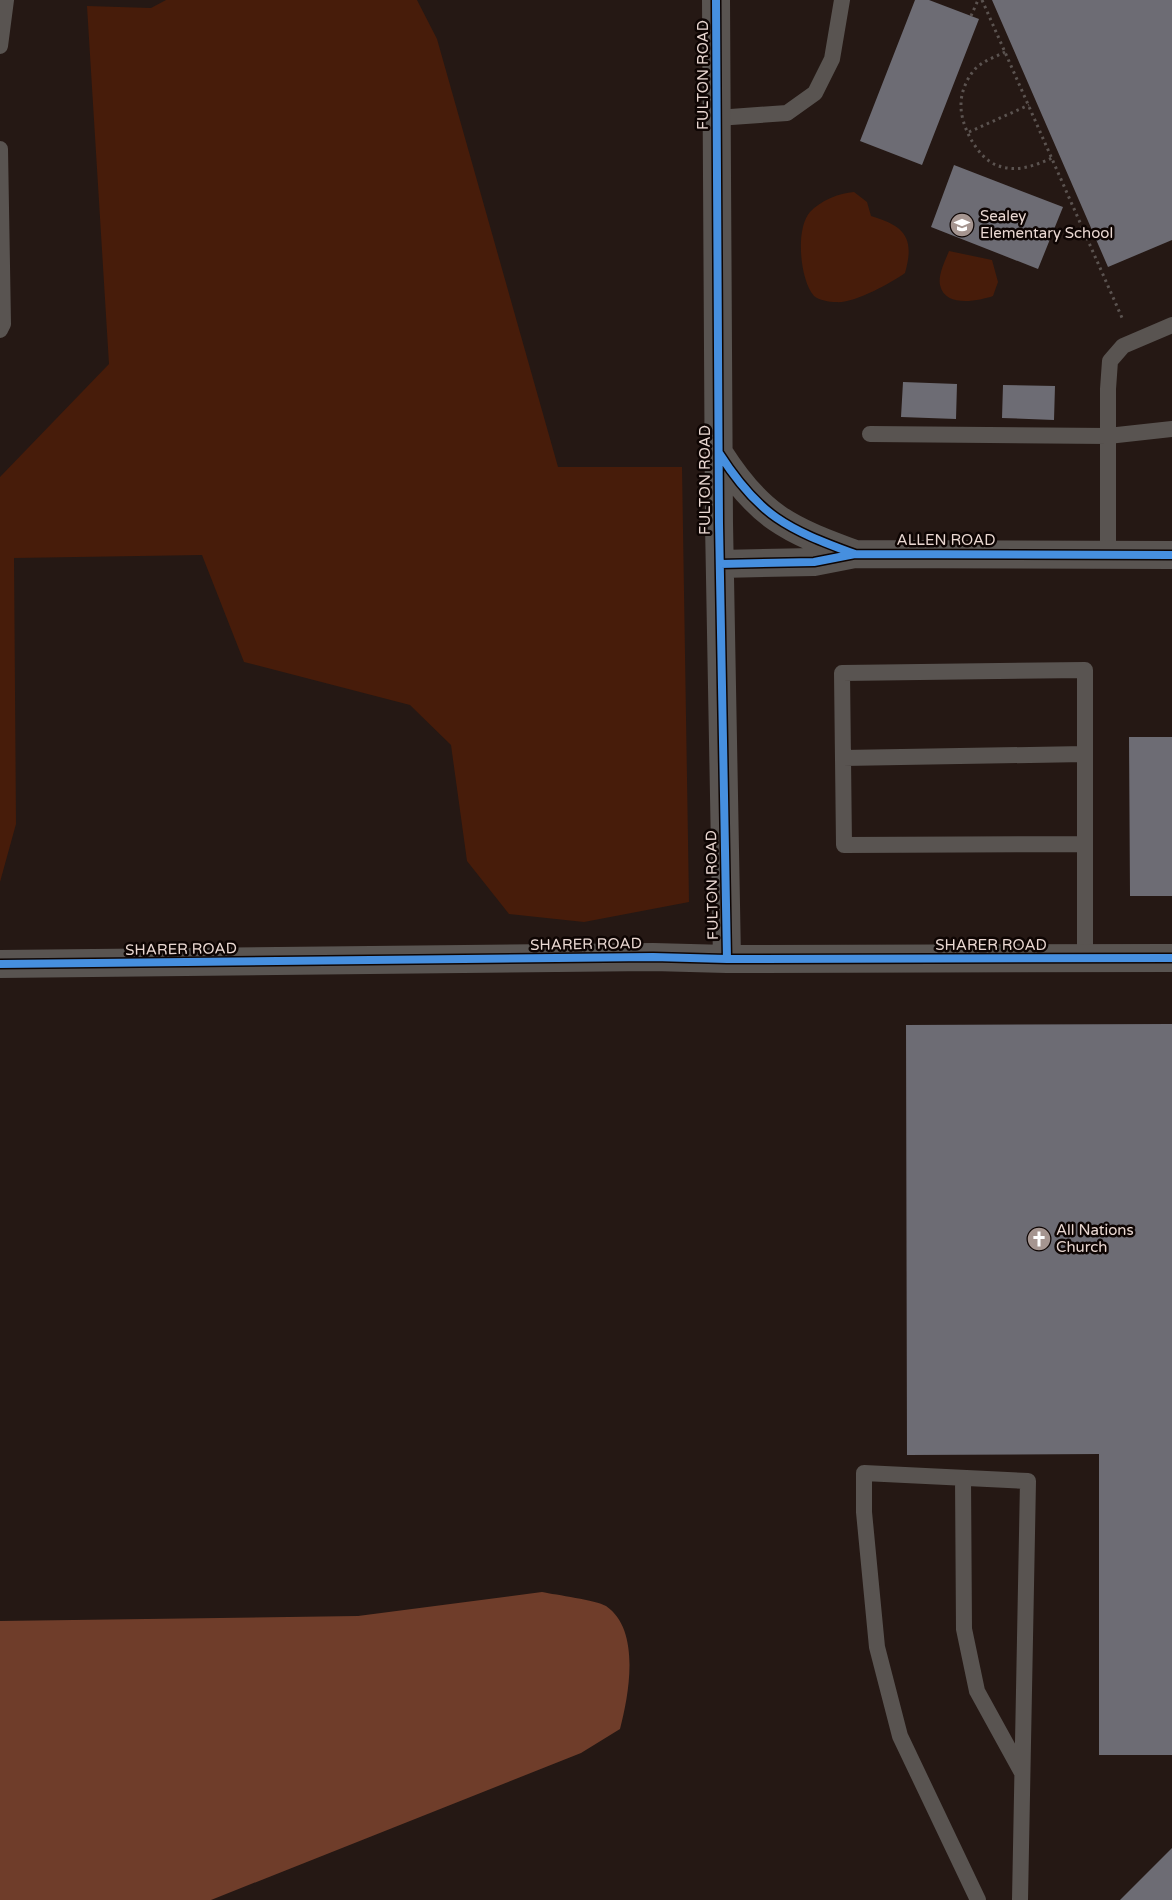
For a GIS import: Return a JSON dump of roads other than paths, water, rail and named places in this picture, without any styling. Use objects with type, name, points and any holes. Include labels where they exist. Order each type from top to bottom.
[{"type":"street","name":"FULTON ROAD","points":[[716,0],[720,564],[727,959]]},
{"type":"street","points":[[719,453],[738,484],[762,509],[790,527],[855,554]]},
{"type":"street","name":"ALLEN ROAD","points":[[720,564],[814,562],[855,554],[1172,555]]},
{"type":"street","name":"SHARER ROAD","points":[[0,964],[633,957],[727,959],[1172,958]]},
{"type":"lane","points":[[0,46],[6,0]]},
{"type":"lane","points":[[717,118],[787,113],[815,93],[832,58],[844,3]]},
{"type":"lane","points":[[0,149],[3,324],[0,330]]},
{"type":"lane","points":[[1108,555],[1110,361],[1123,346],[1172,325]]},
{"type":"lane","points":[[870,434],[1108,436],[1172,429]]},
{"type":"lane","points":[[1085,844],[844,845],[842,673],[1085,670],[1085,754],[1085,844],[1085,958]]},
{"type":"lane","points":[[843,758],[1085,754]]},
{"type":"lane","points":[[978,1900],[900,1736],[877,1646],[864,1512],[864,1473],[1028,1481],[1020,1900]]},
{"type":"lane","points":[[963,1478],[964,1628],[977,1692],[1022,1773]]},
{"type":"place","name":"Sealey Elementary School","points":[[962,225]]},
{"type":"place","name":"All Nations Church","points":[[1039,1239]]}]
